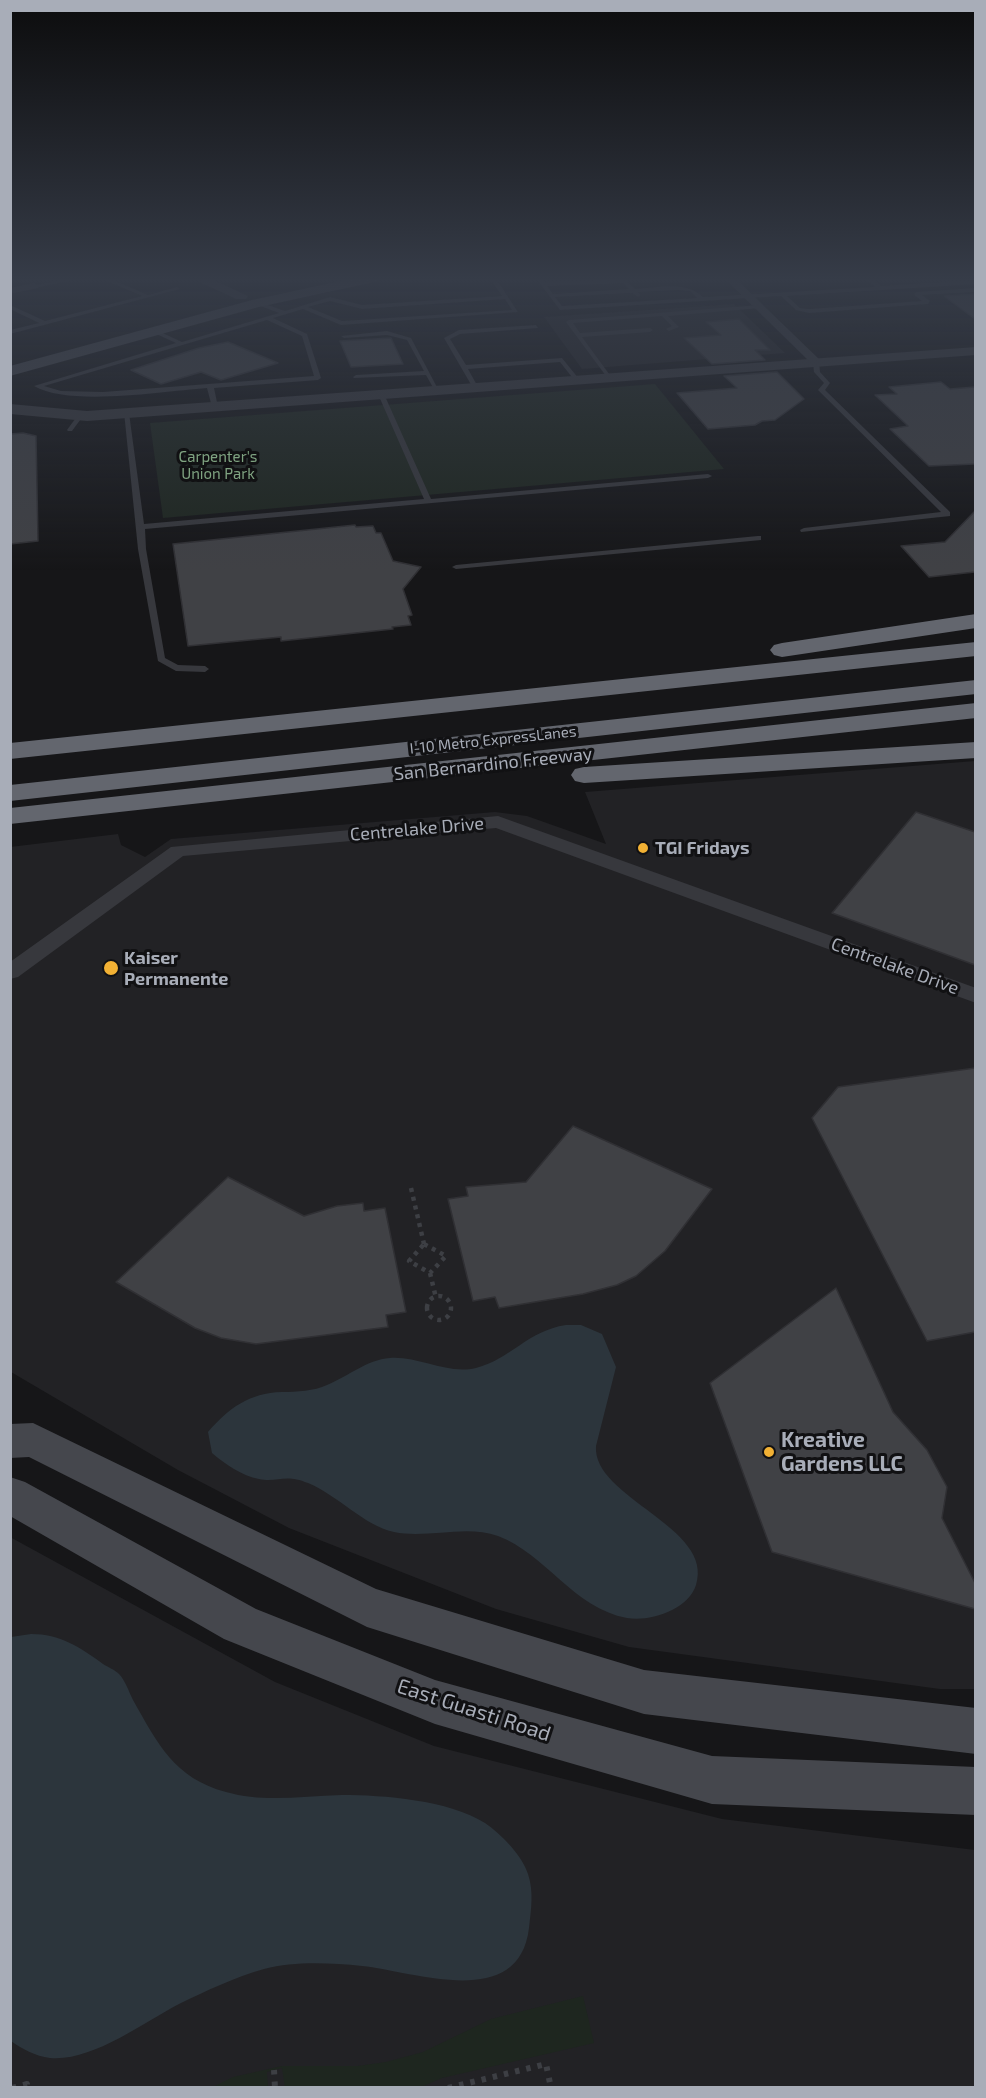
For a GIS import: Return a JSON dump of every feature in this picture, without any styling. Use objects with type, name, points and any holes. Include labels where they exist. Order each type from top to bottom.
[{"type":"highway","points":[[514,698],[829,641],[975,621]]},
{"type":"highway","points":[[10,751],[975,649]]},
{"type":"highway","name":"I-10 Metro ExpressLanes","points":[[10,774],[975,671]]},
{"type":"highway","name":"I-10 Metro ExpressLanes","points":[[10,793],[975,687]]},
{"type":"highway","name":"San Bernardino Freeway","points":[[10,816],[975,711]]},
{"type":"highway","points":[[318,784],[448,783],[975,750]]},
{"type":"main road","points":[[10,1441],[33,1440],[367,1607],[633,1689],[975,1731]]},
{"type":"main road","name":"East Guasti Road","points":[[10,1495],[240,1624],[435,1702],[712,1780],[975,1791]]},
{"type":"street","points":[[10,409],[80,416],[649,375]]},
{"type":"street","name":"Centrelake Drive","points":[[10,972],[178,851],[498,822],[975,996]]},
{"type":"lane","points":[[76,375],[37,386],[62,393],[103,394],[318,378],[317,375]]},
{"type":"lane","points":[[356,377],[393,375]]},
{"type":"lane","points":[[427,375],[437,390]]},
{"type":"lane","points":[[468,375],[475,387]]},
{"type":"lane","points":[[573,375],[577,380]]},
{"type":"lane","points":[[804,530],[947,514],[821,390],[826,383],[819,375]]},
{"type":"lane","points":[[210,386],[215,407]]},
{"type":"lane","points":[[381,394],[428,501]]},
{"type":"lane","points":[[126,413],[142,549],[161,659],[176,668],[205,669]]},
{"type":"lane","points":[[70,430],[80,416]]},
{"type":"lane","points":[[141,527],[708,476]]},
{"type":"lane","points":[[456,567],[758,538]]},
{"type":"path","points":[[411,1188],[424,1244],[446,1256],[430,1273]]},
{"type":"path","points":[[424,1244],[409,1261],[430,1273],[436,1298]]},
{"type":"path","points":[[436,1298],[451,1303],[452,1309],[445,1318],[432,1318],[427,1312],[426,1305],[436,1298]]},
{"type":"path","points":[[448,2088],[546,2064],[551,2088]]},
{"type":"path","points":[[274,2070],[276,2088]]},
{"type":"path","points":[[12,2088],[27,2084],[27,2088]]},
{"type":"shaded area","points":[[975,761],[975,1689],[940,1689],[629,1647],[496,1609],[289,1528],[178,1470],[11,1372],[10,847],[118,834],[121,845],[145,857],[171,839],[495,812],[527,816],[606,844],[585,792]]},
{"type":"shaded area","points":[[566,1325],[581,1325],[602,1334],[616,1367],[596,1446],[600,1465],[613,1482],[631,1498],[672,1529],[688,1546],[697,1565],[696,1585],[692,1594],[677,1607],[657,1616],[627,1618],[591,1604],[531,1555],[498,1536],[473,1531],[420,1534],[394,1532],[361,1517],[308,1483],[287,1478],[266,1480],[246,1475],[212,1453],[208,1432],[240,1403],[259,1395],[317,1389],[381,1359],[401,1358],[454,1369],[476,1368],[499,1358],[540,1333]]},
{"type":"shaded area","points":[[10,1537],[275,1682],[434,1746],[722,1819],[975,1850],[975,2087],[11,2087]]},
{"type":"shaded area","points":[[31,1634],[51,1636],[69,1643],[117,1673],[123,1679],[151,1731],[169,1757],[193,1778],[208,1786],[255,1797],[358,1795],[415,1800],[453,1809],[485,1823],[510,1846],[528,1874],[531,1908],[529,1928],[521,1954],[506,1970],[485,1978],[461,1980],[350,1965],[313,1963],[276,1966],[210,1989],[116,2040],[82,2054],[66,2058],[50,2058],[34,2054],[15,2044],[11,2041],[11,1637]]},
{"type":"green space","name":"Carpenter's Union Park","points":[[655,384],[724,469],[163,518],[150,423]]},
{"type":"green space","points":[[583,1996],[594,2043],[442,2078],[421,2087],[285,2087],[282,2068],[267,2072],[268,2087],[213,2087],[233,2077],[282,2066],[358,2066],[386,2062],[423,2052],[491,2019]]},
{"type":"building","points":[[142,375],[191,375],[161,384]]},
{"type":"building","points":[[208,375],[238,375],[221,380]]},
{"type":"building","points":[[780,375],[804,399],[775,420],[762,421],[755,425],[708,429],[677,393],[737,388],[724,376]]},
{"type":"building","points":[[941,382],[950,389],[975,387],[975,464],[929,466],[890,429],[908,426],[875,395],[897,394],[889,387]]},
{"type":"building","points":[[23,433],[36,436],[38,541],[10,544],[10,434]]},
{"type":"building","points":[[975,511],[975,572],[929,577],[901,546],[945,542]]},
{"type":"building","points":[[355,525],[356,527],[373,526],[376,533],[381,533],[393,561],[421,567],[403,589],[412,615],[408,616],[411,625],[281,641],[281,637],[188,646],[173,544]]},
{"type":"building","points":[[916,812],[975,832],[975,965],[832,913]]},
{"type":"building","points":[[975,1068],[975,1332],[927,1341],[812,1118],[838,1087]]},
{"type":"building","points":[[573,1126],[712,1189],[665,1251],[636,1276],[617,1285],[583,1294],[499,1308],[495,1297],[473,1301],[448,1199],[468,1196],[466,1187],[526,1182]]},
{"type":"building","points":[[228,1177],[304,1216],[337,1206],[363,1203],[364,1211],[385,1208],[406,1312],[386,1315],[388,1327],[256,1344],[221,1338],[195,1328],[116,1282]]},
{"type":"building","points":[[836,1288],[893,1412],[927,1450],[947,1487],[942,1518],[975,1583],[975,1609],[772,1552],[710,1383]]},
{"type":"place","name":"TGI Fridays","points":[[643,848]]},
{"type":"place","name":"Kaiser Permanente","points":[[111,968]]},
{"type":"place","name":"Kreative Gardens LLC","points":[[769,1452]]}]
